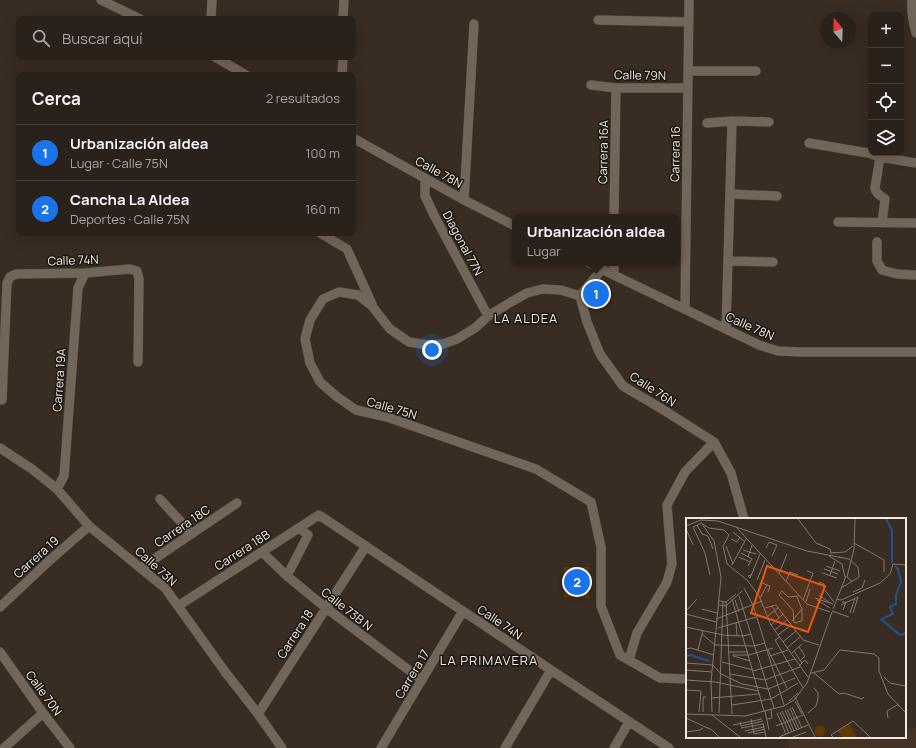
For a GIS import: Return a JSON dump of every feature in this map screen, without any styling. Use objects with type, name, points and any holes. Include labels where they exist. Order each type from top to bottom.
[{"type":"street","points":[[101,0],[134,16]]},
{"type":"street","points":[[211,16],[212,0]]},
{"type":"street","points":[[343,16],[344,0]]},
{"type":"street","name":"Carrera 16","points":[[685,309],[689,0]]},
{"type":"street","points":[[912,0],[911,7],[913,23],[916,32]]},
{"type":"street","points":[[598,20],[689,22]]},
{"type":"street","points":[[464,200],[474,24]]},
{"type":"street","points":[[220,60],[241,72]]},
{"type":"street","points":[[342,72],[343,60]]},
{"type":"street","points":[[688,71],[756,71]]},
{"type":"street","name":"Calle 79N","points":[[591,85],[616,88],[688,88]]},
{"type":"street","name":"Carrera 16A","points":[[614,214],[616,88]]},
{"type":"street","points":[[726,329],[732,121]]},
{"type":"street","points":[[707,123],[732,121],[769,122]]},
{"type":"street","name":"Calle 78N","points":[[356,140],[464,200],[512,224]]},
{"type":"street","points":[[809,143],[916,163]]},
{"type":"street","points":[[880,157],[875,192],[885,200],[882,223]]},
{"type":"street","name":"Diagonal 77N","points":[[425,178],[425,196],[488,316]]},
{"type":"street","points":[[730,194],[777,196]]},
{"type":"street","points":[[838,222],[916,223]]},
{"type":"street","points":[[325,236],[347,248],[372,306]]},
{"type":"street","points":[[878,242],[878,261],[882,270],[897,274],[916,275]]},
{"type":"street","points":[[728,262],[773,262]]},
{"type":"street","name":"Calle 78N","points":[[596,266],[759,345],[778,351],[916,352]]},
{"type":"street","points":[[614,266],[614,275]]},
{"type":"street","name":"Calle 74N","points":[[2,400],[7,283],[10,277],[16,274],[85,273],[130,269],[137,271],[139,279],[138,362]]},
{"type":"street","points":[[580,296],[602,269]]},
{"type":"street","name":"Carrera 19A","points":[[57,490],[64,476],[78,288],[85,273]]},
{"type":"street","name":"Calle 75N","points":[[580,296],[561,290],[543,289],[527,293],[488,316],[475,328],[457,339],[443,344],[428,345],[409,342],[390,329],[372,306],[358,295],[339,292],[322,299],[310,320],[305,339],[310,363],[320,382],[336,396],[356,410],[387,417],[536,469],[591,502],[601,547],[601,606],[620,655],[660,678],[686,679]]},
{"type":"street","name":"Calle 76N","points":[[580,296],[587,322],[600,354],[623,386],[714,442]]},
{"type":"street","points":[[629,660],[637,633],[667,582],[672,564],[667,505],[685,472],[714,442],[731,473],[744,518]]},
{"type":"street","name":"Calle 73N","points":[[0,448],[32,469],[57,490],[90,526],[165,588],[282,748]]},
{"type":"street","points":[[160,499],[192,534]]},
{"type":"street","name":"Carrera 18C","points":[[141,568],[237,504]]},
{"type":"street","name":"Calle 74N","points":[[319,515],[669,748]]},
{"type":"street","name":"Carrera 18B","points":[[178,606],[319,515]]},
{"type":"street","name":"Carrera 19","points":[[0,607],[50,560],[90,526]]},
{"type":"street","points":[[287,576],[308,535],[299,528]]},
{"type":"street","name":"Carrera 18","points":[[258,714],[366,546]]},
{"type":"street","name":"Calle 73B N","points":[[262,552],[287,576],[326,608],[422,680]]},
{"type":"street","name":"Carrera 17","points":[[381,748],[463,611]]},
{"type":"street","name":"Calle 70N","points":[[0,652],[70,748]]},
{"type":"street","points":[[505,748],[551,670]]},
{"type":"street","points":[[4,748],[43,713]]},
{"type":"street","points":[[614,748],[629,722]]},
{"type":"shaded area","points":[[564,567],[589,567],[589,598],[564,597]]},
{"type":"shaded area","points":[[916,728],[916,748],[789,748],[787,738],[906,738],[906,729]]},
{"type":"place","name":"Urbanización aldea","points":[[596,294]]},
{"type":"place","name":"Cancha La Aldea","points":[[577,582]]},
{"type":"district","name":"LA ALDEA","points":[[526,318]]},
{"type":"district","name":"LA PRIMAVERA","points":[[489,660]]}]
